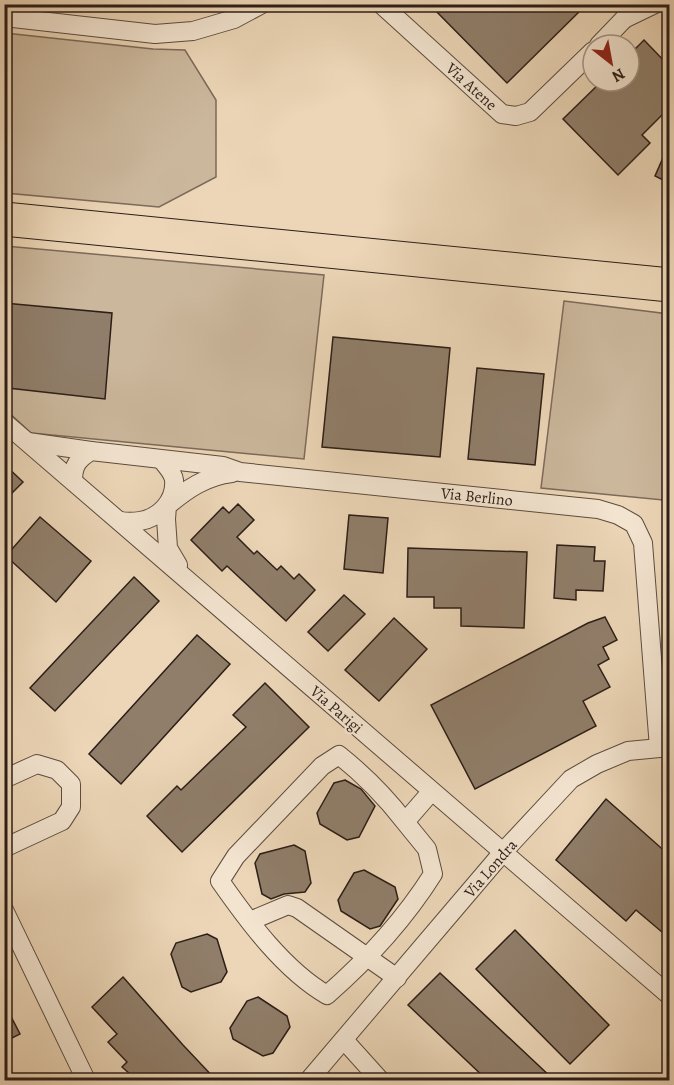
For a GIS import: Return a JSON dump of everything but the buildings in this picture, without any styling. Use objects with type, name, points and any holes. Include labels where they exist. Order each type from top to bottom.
[{"type":"highway","points":[[4,219],[669,285]]},
{"type":"street","points":[[4,17],[25,12],[155,34],[204,28],[234,19],[262,4]]},
{"type":"street","name":"Via Atene","points":[[381,4],[502,114],[516,116],[530,112],[581,63]]},
{"type":"street","points":[[609,33],[628,12],[655,4]]},
{"type":"street","name":"Via Parigi","points":[[4,422],[669,996]]},
{"type":"street","name":"Via Berlino","points":[[27,442],[223,466],[240,472],[598,509],[618,515],[634,524],[643,543],[664,748]]},
{"type":"street","points":[[73,481],[75,464],[92,451]]},
{"type":"street","points":[[162,460],[174,479],[173,492],[167,506],[168,548],[185,577]]},
{"type":"street","points":[[120,521],[138,522],[151,518],[201,481],[219,474],[240,472]]},
{"type":"street","name":"Via Londra","points":[[309,1080],[503,852],[571,779],[597,764],[628,751],[664,748]]},
{"type":"street","points":[[339,755],[386,796],[428,849],[433,874],[415,903],[358,968],[327,995],[308,984],[250,921],[220,881],[236,856],[322,766],[339,755]]},
{"type":"street","points":[[4,779],[37,764],[57,770],[71,784],[71,807],[62,821],[4,848]]},
{"type":"street","points":[[405,822],[431,792]]},
{"type":"street","points":[[250,921],[288,905],[297,908],[397,978]]},
{"type":"street","points":[[4,910],[86,1080]]},
{"type":"street","points":[[344,1040],[380,1080]]},
{"type":"shaded area","points":[[5,33],[153,49],[185,50],[216,100],[216,177],[159,207],[5,193]]},
{"type":"shaded area","points":[[5,246],[324,275],[304,459],[31,433],[5,409]]},
{"type":"shaded area","points":[[564,301],[669,314],[670,463],[663,500],[541,488]]}]
